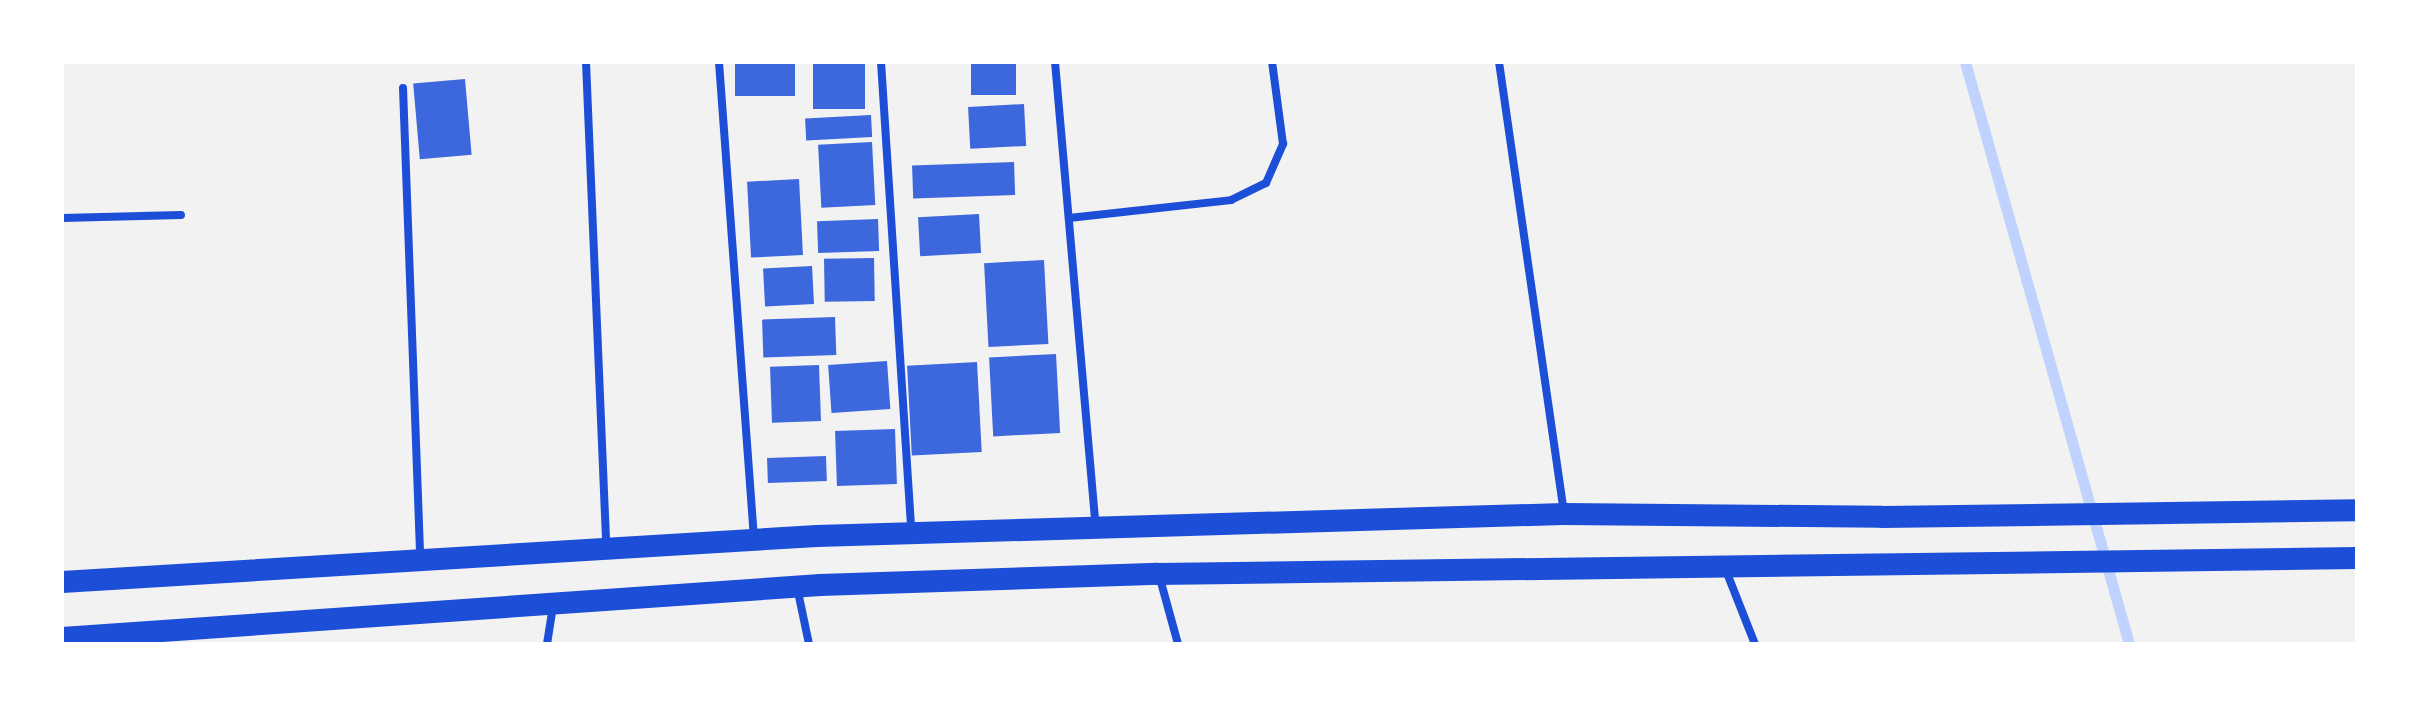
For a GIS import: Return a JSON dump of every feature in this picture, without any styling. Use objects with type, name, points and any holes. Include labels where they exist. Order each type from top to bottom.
[{"type":"highway","points":[[62,582],[754,539],[1097,531],[1564,514],[1882,517],[2357,510]]},
{"type":"highway","points":[[62,638],[553,607],[797,587],[1158,574],[2357,558]]},
{"type":"street","points":[[586,62],[606,547]]},
{"type":"street","points":[[719,62],[754,539]]},
{"type":"street","points":[[881,62],[911,535]]},
{"type":"street","points":[[1055,62],[1097,531]]},
{"type":"street","points":[[1069,218],[1231,200],[1266,183],[1283,144],[1272,62]]},
{"type":"street","points":[[1499,62],[1564,514]]},
{"type":"street","points":[[403,88],[420,559]]},
{"type":"street","points":[[62,218],[181,215]]},
{"type":"street","points":[[1725,567],[1755,644]]},
{"type":"street","points":[[1158,574],[1178,644]]},
{"type":"street","points":[[797,587],[809,644]]},
{"type":"street","points":[[547,644],[553,607]]},
{"type":"building","points":[[735,62],[795,62],[795,96],[735,96]]},
{"type":"building","points":[[813,62],[865,62],[865,109],[813,109]]},
{"type":"building","points":[[971,62],[1016,62],[1016,95],[971,95]]},
{"type":"building","points":[[465,79],[472,155],[420,159],[413,84]]},
{"type":"building","points":[[1024,104],[1026,146],[970,149],[968,107]]},
{"type":"building","points":[[871,115],[872,137],[806,140],[805,118]]},
{"type":"building","points":[[872,142],[875,205],[821,208],[818,145]]},
{"type":"building","points":[[1014,162],[1015,195],[913,199],[912,166]]},
{"type":"building","points":[[799,179],[803,255],[751,258],[747,182]]},
{"type":"building","points":[[979,214],[981,253],[920,256],[918,217]]},
{"type":"building","points":[[878,219],[879,251],[818,253],[817,221]]},
{"type":"building","points":[[874,258],[875,301],[825,302],[824,259]]},
{"type":"building","points":[[1044,260],[1048,344],[988,347],[984,263]]},
{"type":"building","points":[[812,266],[814,304],[765,307],[763,269]]},
{"type":"building","points":[[835,317],[836,355],[763,358],[762,320]]},
{"type":"building","points":[[1056,354],[1060,433],[993,436],[989,358]]},
{"type":"building","points":[[887,361],[890,409],[831,413],[828,365]]},
{"type":"building","points":[[977,362],[982,452],[912,456],[907,366]]},
{"type":"building","points":[[819,365],[821,421],[772,423],[770,367]]},
{"type":"building","points":[[895,429],[897,484],[837,486],[835,431]]},
{"type":"building","points":[[826,456],[827,481],[768,483],[767,458]]},
{"type":"waterway","points":[[1965,62],[2129,644]]}]
